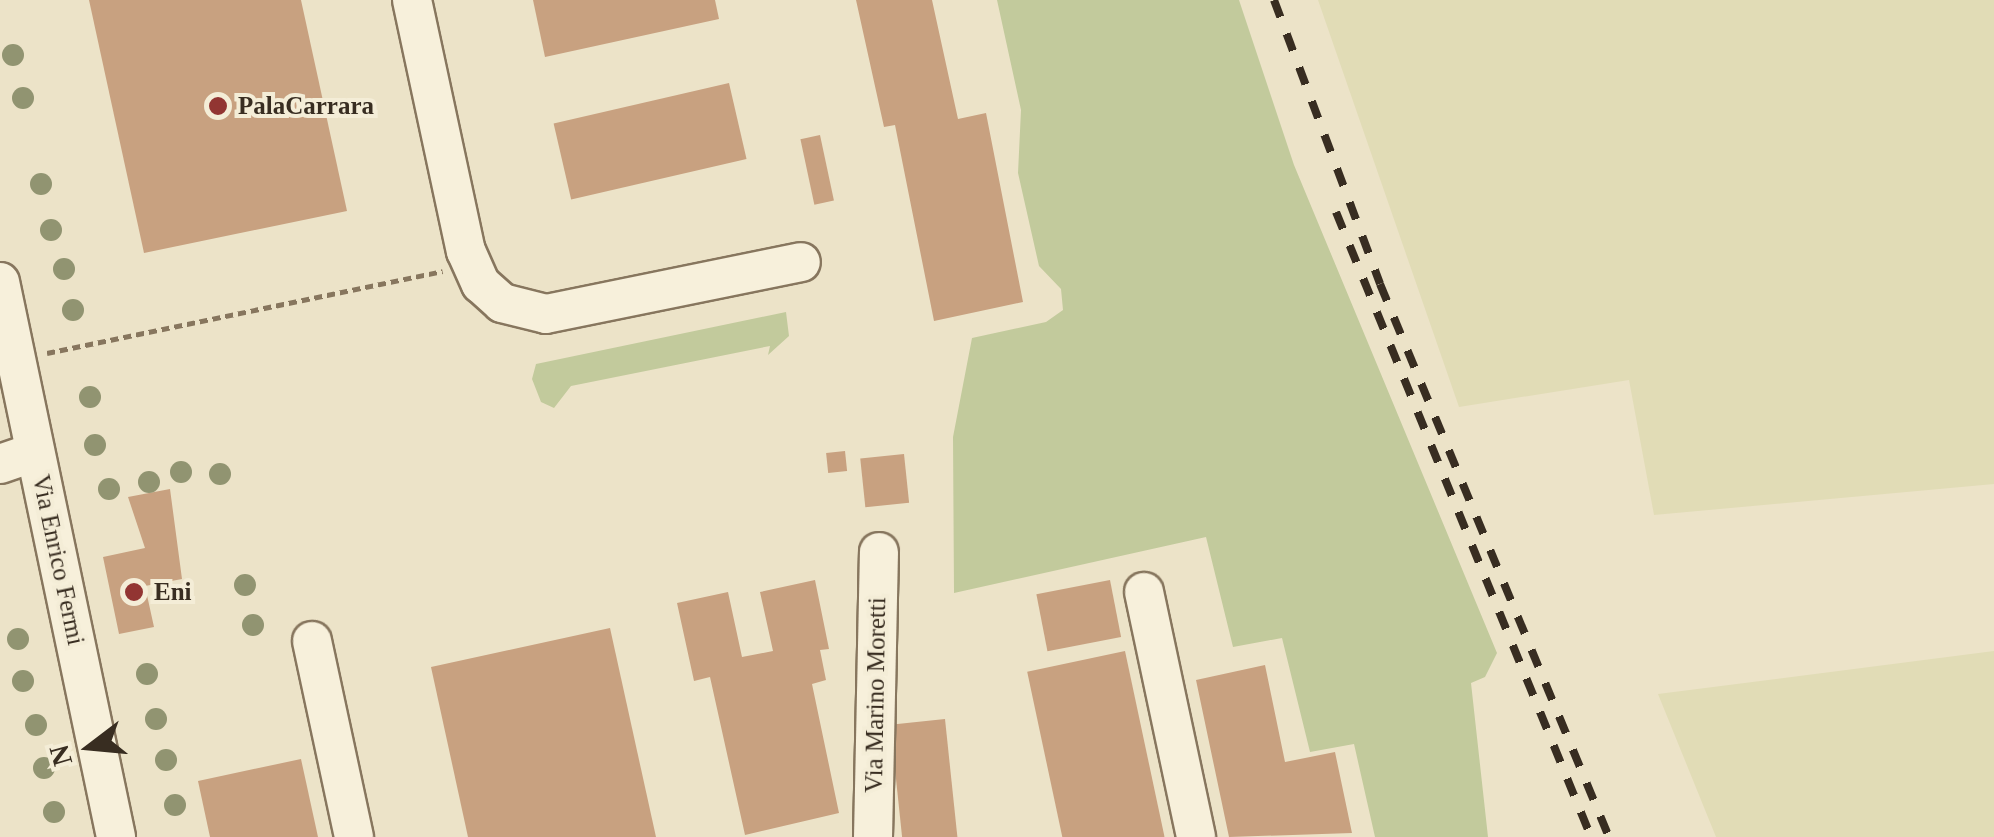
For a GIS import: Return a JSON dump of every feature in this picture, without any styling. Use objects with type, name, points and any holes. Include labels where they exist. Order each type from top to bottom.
[{"type":"street","points":[[412,0],[471,266],[502,302],[546,314],[801,262]]},
{"type":"street","name":"Via Enrico Fermi","points":[[0,282],[18,458],[116,837]]},
{"type":"street","name":"Via Marino Moretti","points":[[873,837],[879,552]]},
{"type":"street","points":[[1144,592],[1196,837]]},
{"type":"street","points":[[312,641],[354,837]]},
{"type":"path","points":[[44,353],[471,266]]},
{"type":"shaded area","points":[[1318,0],[1994,0],[1994,484],[1654,515],[1629,380],[1459,407]]},
{"type":"shaded area","points":[[1994,651],[1994,837],[1716,837],[1658,694]]},
{"type":"green space","points":[[997,0],[1239,0],[1294,165],[1497,653],[1485,677],[1471,683],[1488,837],[1375,837],[1354,744],[1310,752],[1282,638],[1233,647],[1206,537],[954,593],[953,437],[972,338],[1046,322],[1063,310],[1061,289],[1039,266],[1018,173],[1021,110]]},
{"type":"green space","points":[[786,312],[789,336],[768,355],[770,346],[571,386],[554,408],[541,402],[532,379],[536,364]]},
{"type":"building","name":"PalaCarrara","points":[[89,0],[301,0],[347,211],[144,253]]},
{"type":"building","points":[[533,0],[715,0],[719,19],[545,57]]},
{"type":"building","points":[[856,0],[932,0],[958,119],[986,113],[1023,302],[934,321],[895,125],[884,127]]},
{"type":"building","points":[[729,83],[747,159],[571,199],[554,123]]},
{"type":"building","points":[[820,135],[834,201],[814,205],[800,139]]},
{"type":"building","points":[[845,451],[847,471],[828,473],[826,453]]},
{"type":"building","points":[[904,454],[909,503],[865,507],[860,459]]},
{"type":"building","points":[[170,489],[182,579],[145,586],[154,627],[119,634],[103,557],[145,548],[128,497]]},
{"type":"building","points":[[815,580],[829,649],[820,650],[826,680],[812,684],[839,813],[745,835],[710,677],[694,681],[677,603],[728,592],[742,657],[773,651],[760,592]]},
{"type":"building","points":[[1110,580],[1121,637],[1047,651],[1036,594]]},
{"type":"building","points":[[610,628],[656,837],[468,837],[431,667]]},
{"type":"building","points":[[1125,651],[1165,837],[1062,837],[1027,672]]},
{"type":"building","points":[[1265,665],[1285,762],[1335,752],[1352,833],[1229,837],[1196,680]]},
{"type":"building","points":[[945,719],[957,837],[902,837],[890,725]]},
{"type":"building","points":[[301,759],[318,837],[210,837],[198,781]]},
{"type":"railway","points":[[1274,0],[1380,284],[1609,837]]},
{"type":"railway","points":[[1336,212],[1591,837]]},
{"type":"place","name":"PalaCarrara","points":[[218,106]]},
{"type":"place","name":"Eni","points":[[134,592]]}]
